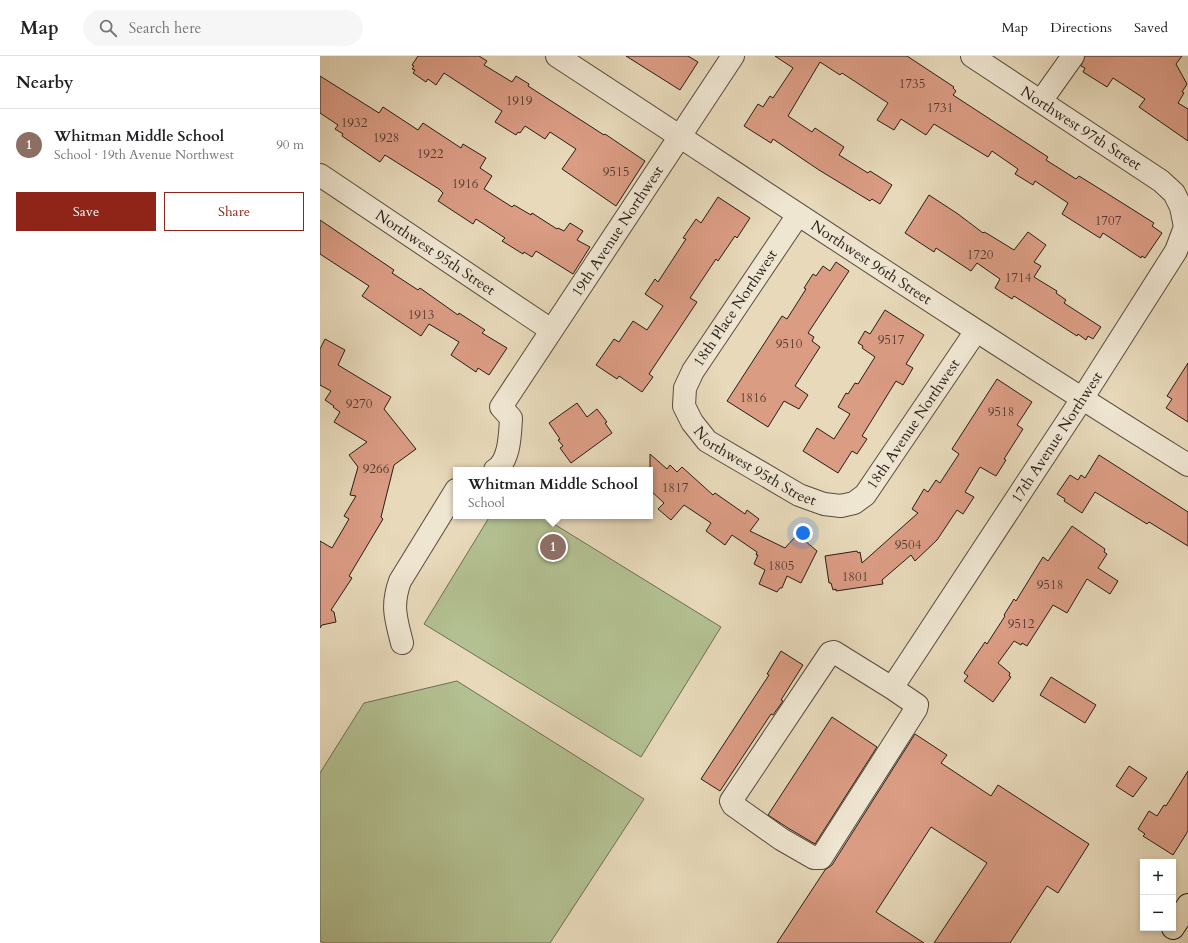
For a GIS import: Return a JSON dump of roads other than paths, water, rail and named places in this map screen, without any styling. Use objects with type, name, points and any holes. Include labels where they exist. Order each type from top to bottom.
[{"type":"main road","points":[[1176,923],[1188,905]]},
{"type":"main road","points":[[1163,943],[1171,931]]},
{"type":"street","name":"Northwest 96th Street","points":[[557,56],[1082,400],[1188,465]]},
{"type":"street","name":"19th Avenue Northwest","points":[[498,467],[503,463],[509,440],[511,418],[501,407],[681,137],[733,56]]},
{"type":"street","name":"Northwest 97th Street","points":[[972,56],[1162,181],[1174,193],[1181,207]]},
{"type":"street","points":[[1041,101],[1073,56]]},
{"type":"street","name":"Northwest 95th Street","points":[[320,175],[551,330]]},
{"type":"street","name":"17th Avenue Northwest","points":[[892,688],[1082,400],[1176,251],[1185,227],[1181,207]]},
{"type":"street","name":"18th Place Northwest","points":[[684,406],[685,388],[693,371],[798,215]]},
{"type":"street","name":"18th Avenue Northwest","points":[[841,506],[854,503],[864,495],[976,331]]},
{"type":"street","name":"Northwest 95th Street","points":[[684,406],[692,422],[707,441],[799,495],[824,504],[841,506]]},
{"type":"street","points":[[402,643],[395,614],[395,595],[400,581],[453,495]]},
{"type":"street","points":[[834,652],[892,688],[917,705],[916,709],[821,858],[814,858],[782,839],[733,805],[731,801],[830,653],[834,652]]},
{"type":"place","name":"Whitman Middle School","points":[[553,547]]}]
